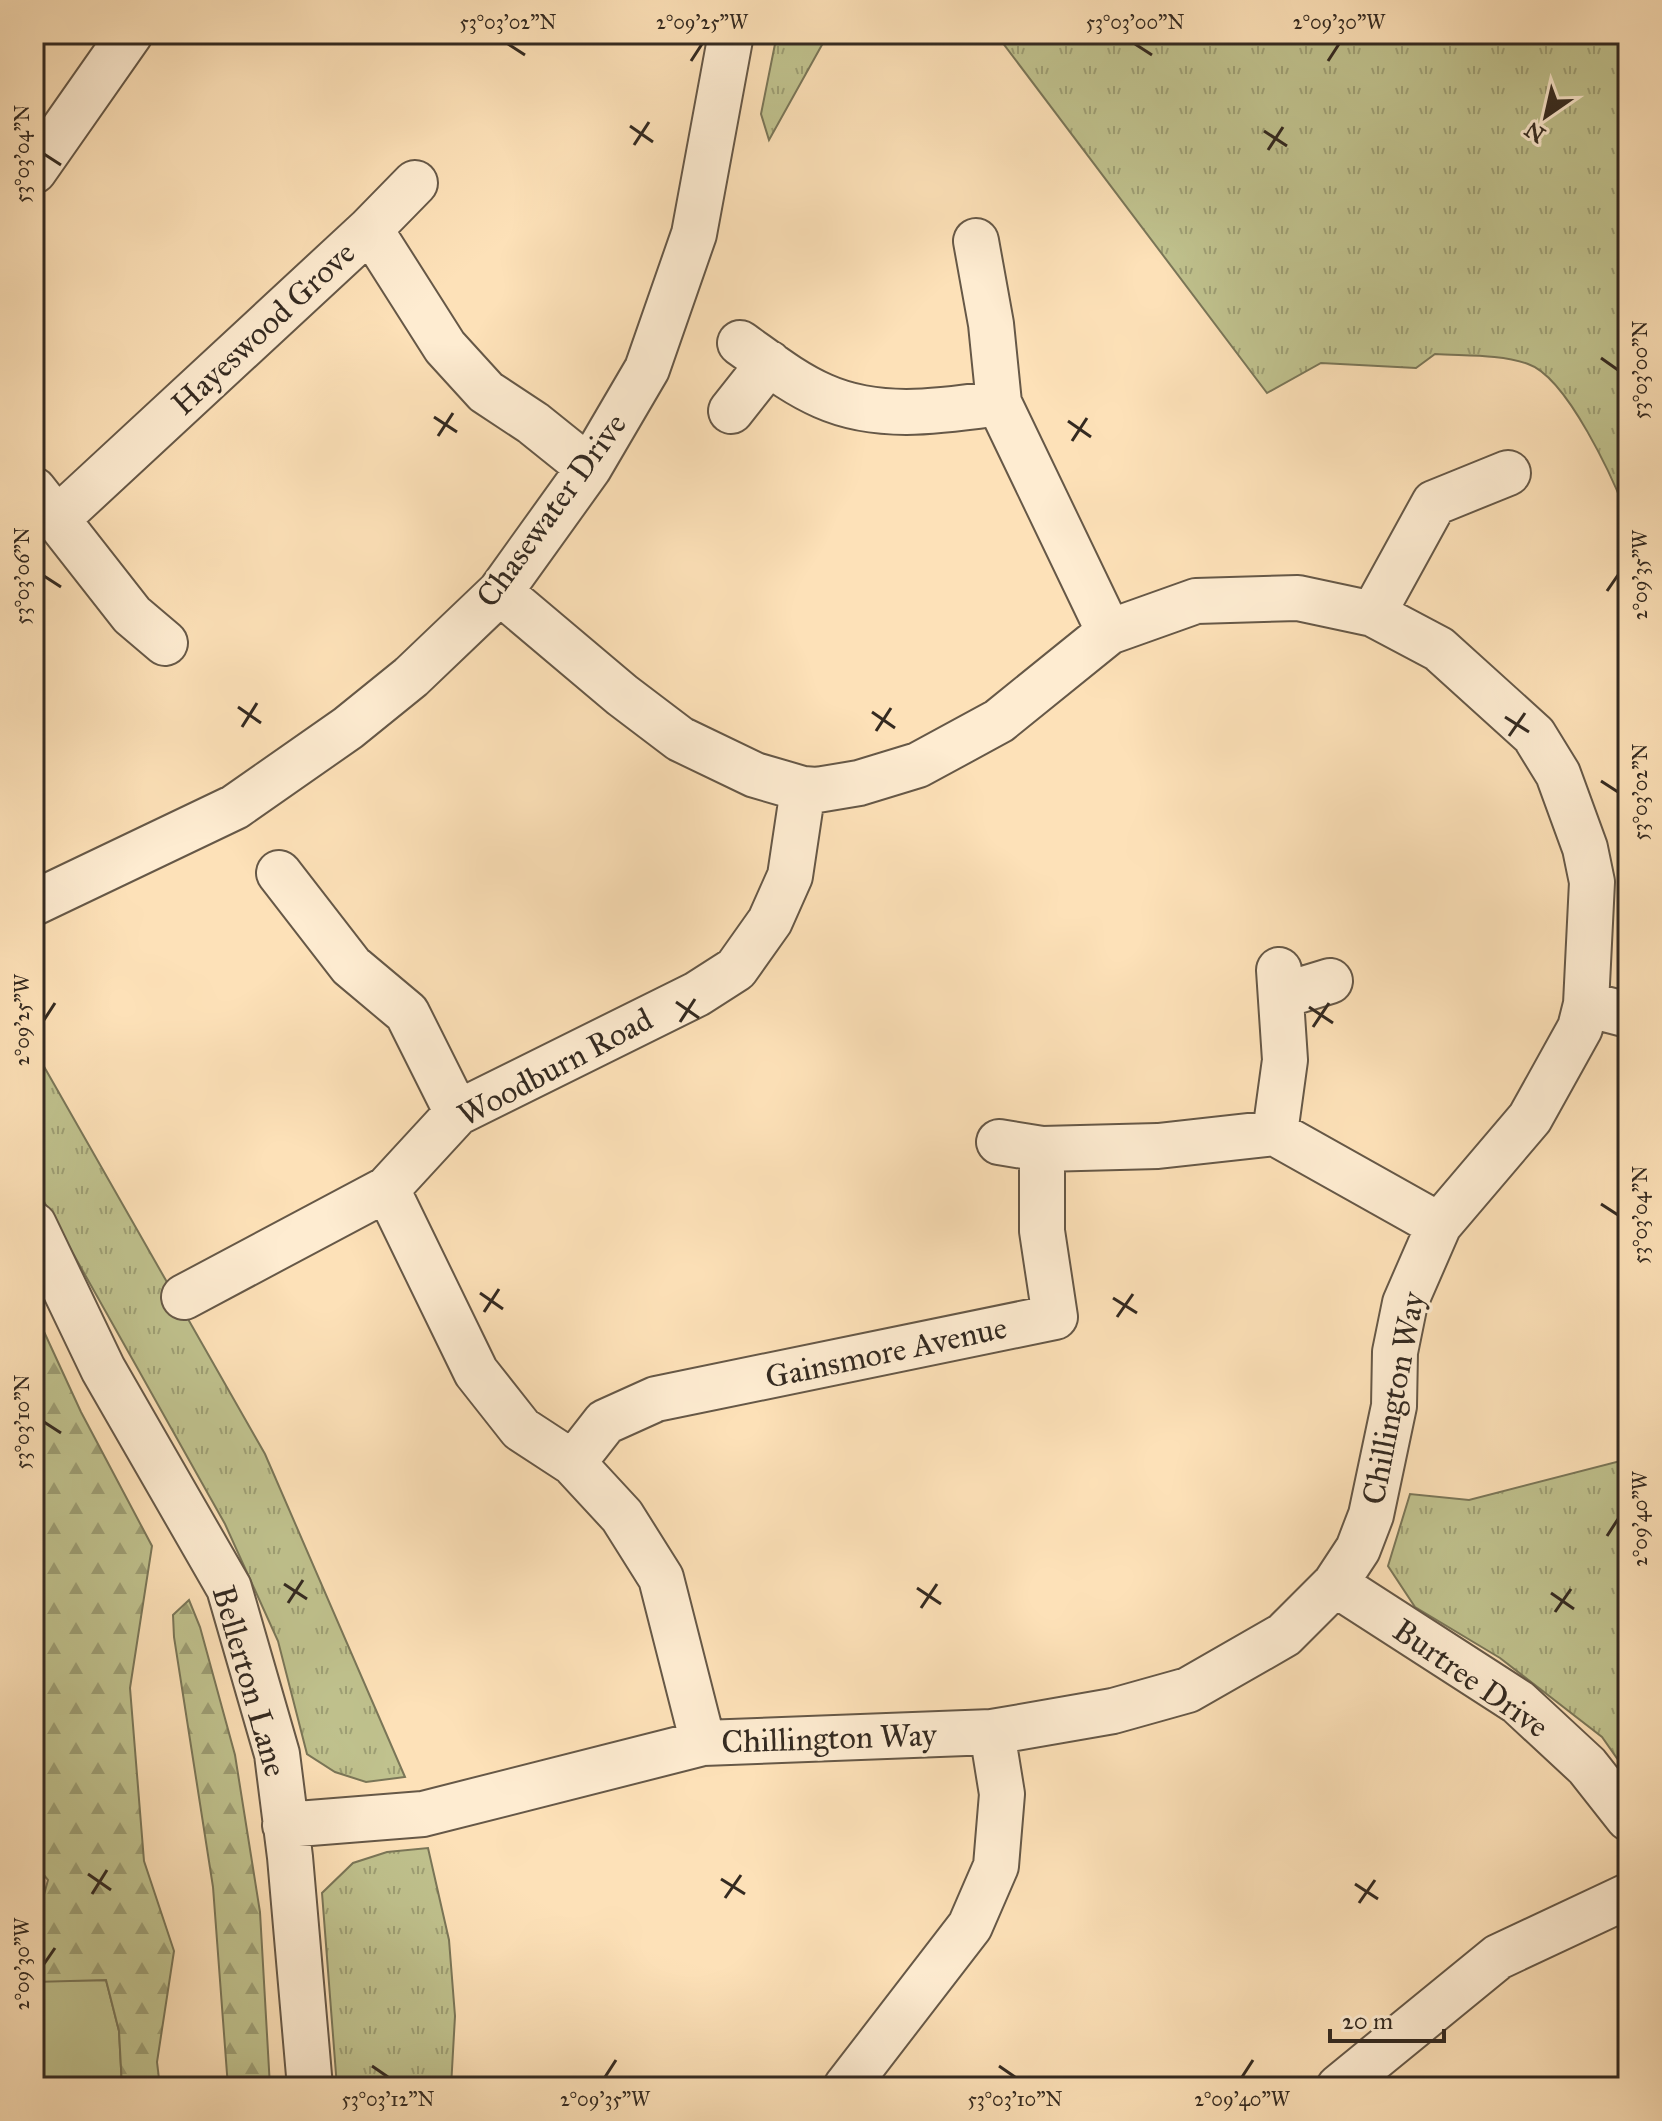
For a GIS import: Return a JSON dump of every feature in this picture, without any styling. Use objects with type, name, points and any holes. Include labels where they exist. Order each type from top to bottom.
[{"type":"street","points":[[34,171],[130,34]]},
{"type":"street","name":"Chasewater Drive","points":[[34,903],[246,800],[348,728],[390,694],[500,592],[589,468],[647,369],[694,234],[731,34]]},
{"type":"street","points":[[370,229],[415,183]]},
{"type":"street","name":"Hayeswood Grove","points":[[165,643],[132,615],[45,504],[370,229],[445,347],[465,370],[486,392],[533,423],[589,468]]},
{"type":"street","points":[[976,241],[991,324],[999,403],[1109,632]]},
{"type":"street","points":[[731,411],[754,353],[797,383],[825,397],[871,411],[912,412],[999,403]]},
{"type":"street","points":[[1373,614],[1434,503],[1508,473]]},
{"type":"street","name":"Chillington Way","points":[[285,1825],[423,1814],[703,1743],[992,1732],[1113,1711],[1188,1690],[1284,1635],[1335,1584],[1358,1549],[1371,1515],[1394,1406],[1395,1352],[1405,1303],[1439,1225],[1530,1118],[1580,1028],[1586,1004],[1592,882],[1585,848],[1558,774],[1534,735],[1439,649],[1373,614],[1298,598],[1196,601],[1109,632],[999,721],[918,765],[859,783],[817,790],[755,775],[680,739],[622,695],[500,592]]},
{"type":"street","name":"Woodburn Road","points":[[184,1297],[387,1189],[457,1113],[697,994],[736,969],[770,921],[790,876],[803,789]]},
{"type":"street","points":[[279,873],[351,966],[407,1013],[457,1113]]},
{"type":"street","points":[[1275,1133],[1285,1060],[1280,983],[1330,981]]},
{"type":"street","points":[[1586,1004],[1628,1015]]},
{"type":"street","points":[[999,1142],[1042,1149],[1158,1146],[1275,1133],[1439,1225]]},
{"type":"street","name":"Gainsmore Avenue","points":[[573,1463],[605,1422],[656,1399],[1055,1317],[1042,1231],[1042,1149]]},
{"type":"street","points":[[387,1189],[476,1372],[521,1429],[573,1463],[622,1516],[661,1578],[703,1743]]},
{"type":"street","name":"Bellerton Lane","points":[[34,1225],[103,1369],[229,1588],[277,1754],[310,2087]]},
{"type":"street","name":"Burtree Drive","points":[[1335,1584],[1518,1702],[1587,1766],[1628,1818]]},
{"type":"street","points":[[846,2087],[970,1926],[996,1866],[1002,1794],[992,1732]]},
{"type":"street","points":[[1339,2087],[1498,1957],[1628,1896]]},
{"type":"green space","points":[[777,34],[828,34],[769,140],[761,114]]},
{"type":"green space","points":[[996,34],[1628,34],[1628,518],[1600,456],[1573,408],[1543,373],[1528,364],[1494,357],[1435,354],[1416,368],[1321,363],[1267,393]]},
{"type":"green space","points":[[34,1049],[265,1454],[405,1777],[366,1782],[335,1772],[307,1754],[278,1641],[225,1524],[34,1184]]},
{"type":"green space","points":[[34,1310],[81,1412],[152,1546],[130,1688],[144,1861],[174,1951],[157,2062],[160,2087],[122,2087],[119,2031],[106,1980],[34,1982],[34,1931],[48,1880],[34,1863]]},
{"type":"green space","points":[[1628,1459],[1628,1774],[1602,1737],[1500,1658],[1415,1607],[1388,1566],[1410,1494],[1469,1500]]},
{"type":"green space","points":[[189,1600],[200,1627],[235,1755],[260,1912],[270,2087],[228,2087],[213,1887],[174,1637],[173,1615]]},
{"type":"green space","points":[[428,1848],[449,1940],[455,2016],[451,2087],[337,2087],[322,1893],[353,1863],[387,1852]]},
{"type":"green space","points":[[106,1980],[119,2031],[122,2087],[34,2087],[34,1981]]}]
